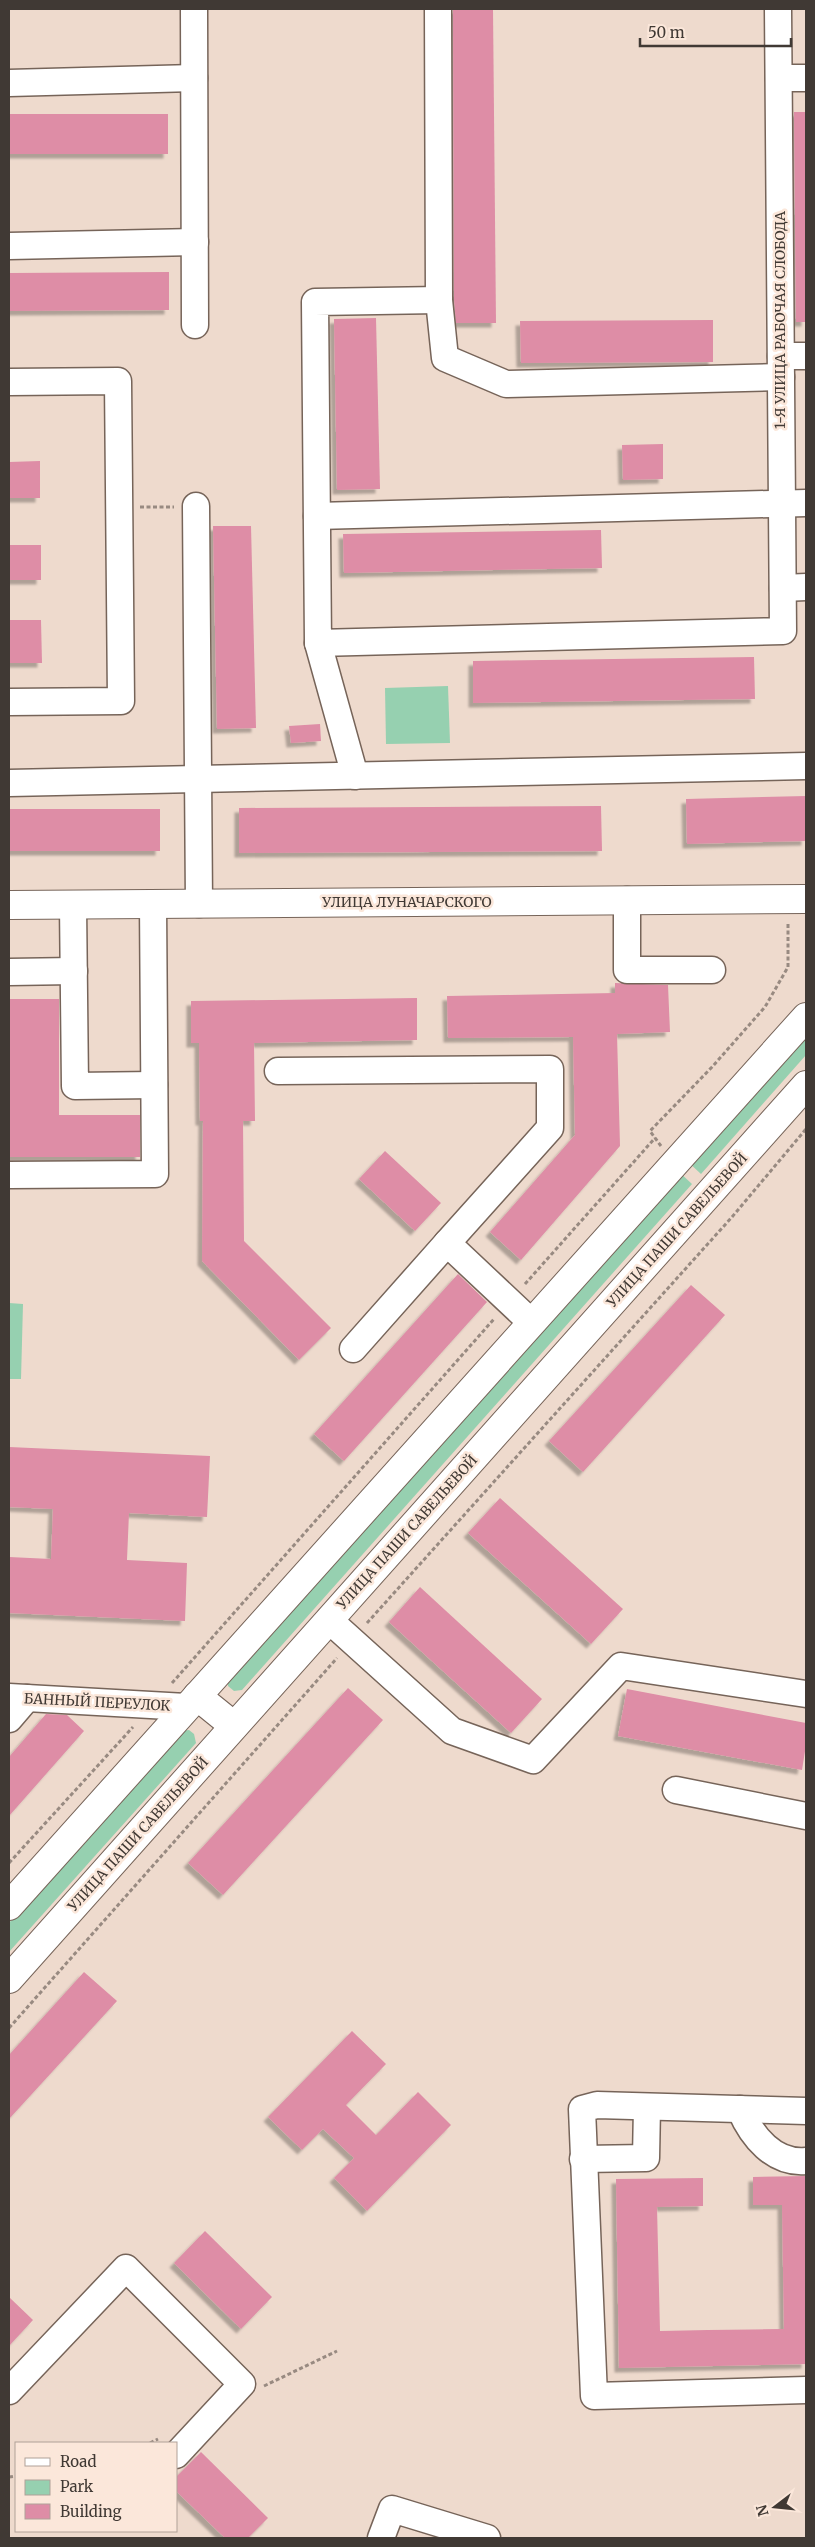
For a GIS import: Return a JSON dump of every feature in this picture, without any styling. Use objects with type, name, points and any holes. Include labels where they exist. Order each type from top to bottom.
[{"type":"main road","name":"УЛИЦА ЛУНАЧАРСКОГО","points":[[9,905],[627,900],[798,901]]},
{"type":"main road","points":[[9,1906],[806,1017]]},
{"type":"main road","name":"УЛИЦА ПАШИ САВЕЛЬЕВОЙ","points":[[9,1979],[805,1088]]},
{"type":"main road","points":[[191,1701],[234,1726]]},
{"type":"street","points":[[194,9],[195,325]]},
{"type":"street","points":[[438,9],[439,300],[445,358],[506,384],[781,367],[806,356]]},
{"type":"street","name":"1-Я УЛИЦА РАБОЧАЯ СЛОБОДА","points":[[318,642],[783,632],[794,587],[794,503],[781,367],[778,9]]},
{"type":"street","points":[[9,83],[194,78]]},
{"type":"street","points":[[778,78],[806,78]]},
{"type":"street","points":[[9,246],[195,242]]},
{"type":"street","points":[[354,776],[318,642],[315,302],[439,300]]},
{"type":"street","points":[[9,382],[118,381],[121,701],[9,702]]},
{"type":"street","points":[[318,516],[794,503]]},
{"type":"street","points":[[196,506],[199,904]]},
{"type":"street","points":[[9,783],[806,766]]},
{"type":"street","points":[[627,900],[627,970],[712,970]]},
{"type":"street","points":[[9,1176],[155,1174],[153,904]]},
{"type":"street","points":[[73,905],[75,1086],[154,1085]]},
{"type":"street","points":[[9,972],[74,972]]},
{"type":"street","points":[[278,1071],[550,1069],[550,1128],[353,1350]]},
{"type":"street","points":[[447,1243],[531,1322]]},
{"type":"street","points":[[330,1620],[452,1731],[532,1760],[621,1666],[806,1694]]},
{"type":"street","points":[[9,1719],[18,1697]]},
{"type":"street","name":"БАННЫЙ ПЕРЕУЛОК","points":[[18,1697],[152,1705],[191,1701]]},
{"type":"street","points":[[676,1790],[806,1816]]},
{"type":"street","points":[[806,2111],[597,2105],[582,2108],[594,2396],[806,2390]]},
{"type":"street","points":[[583,2159],[646,2158],[647,2107]]},
{"type":"street","points":[[740,2109],[747,2124],[773,2154],[792,2162],[806,2162]]},
{"type":"street","points":[[9,2391],[126,2268],[242,2384],[178,2453]]},
{"type":"street","points":[[381,2538],[392,2509],[487,2538]]},
{"type":"path","points":[[120,508],[196,506]]},
{"type":"path","points":[[650,1131],[712,1067],[770,999],[788,967],[798,901]]},
{"type":"path","points":[[9,2028],[352,1640],[732,1217],[806,1129]]},
{"type":"path","points":[[9,1863],[152,1705],[655,1138]]},
{"type":"green space","points":[[448,686],[450,743],[386,744],[385,688]]},
{"type":"green space","points":[[806,1027],[806,1055],[701,1174],[687,1161]]},
{"type":"green space","points":[[678,1171],[692,1184],[242,1690],[234,1691],[228,1686],[228,1677]]},
{"type":"green space","points":[[9,1303],[23,1304],[21,1379],[9,1379]]},
{"type":"green space","points":[[189,1730],[194,1734],[196,1743],[9,1952],[9,1923],[181,1731]]},
{"type":"building","points":[[453,9],[493,9],[496,323],[456,323],[454,299]]},
{"type":"building","points":[[794,112],[806,112],[806,322],[796,322]]},
{"type":"building","points":[[9,114],[168,114],[168,154],[9,154]]},
{"type":"building","points":[[169,272],[169,310],[9,311],[9,273]]},
{"type":"building","points":[[376,318],[380,489],[337,490],[334,319]]},
{"type":"building","points":[[713,320],[713,362],[521,363],[520,321]]},
{"type":"building","points":[[663,444],[663,479],[623,480],[622,445]]},
{"type":"building","points":[[40,461],[40,498],[9,498],[9,462]]},
{"type":"building","points":[[213,526],[251,526],[256,728],[217,729]]},
{"type":"building","points":[[601,530],[602,568],[344,573],[343,534]]},
{"type":"building","points":[[9,545],[41,545],[41,580],[9,580]]},
{"type":"building","points":[[9,620],[41,620],[42,663],[9,663]]},
{"type":"building","points":[[754,657],[755,699],[473,703],[473,661]]},
{"type":"building","points":[[320,724],[321,741],[291,743],[289,726]]},
{"type":"building","points":[[806,796],[806,841],[687,844],[686,799]]},
{"type":"building","points":[[601,806],[602,851],[239,853],[239,808]]},
{"type":"building","points":[[9,809],[160,809],[160,851],[9,851]]},
{"type":"building","points":[[615,983],[668,985],[670,1032],[617,1034],[620,1146],[521,1260],[490,1232],[575,1135],[573,1037],[448,1038],[447,996],[615,993]]},
{"type":"building","points":[[417,998],[417,1040],[254,1043],[255,1121],[243,1121],[244,1241],[331,1328],[299,1360],[202,1261],[203,1121],[200,1121],[199,1043],[191,1043],[191,1001]]},
{"type":"building","points":[[9,999],[59,999],[59,1115],[140,1115],[140,1157],[9,1157]]},
{"type":"building","points":[[385,1151],[441,1203],[415,1231],[359,1179]]},
{"type":"building","points":[[458,1274],[487,1302],[344,1461],[314,1434]]},
{"type":"building","points":[[691,1285],[725,1315],[583,1472],[549,1441]]},
{"type":"building","points":[[9,1447],[210,1456],[207,1517],[129,1513],[127,1560],[187,1563],[185,1621],[9,1613],[9,1557],[51,1559],[53,1509],[9,1507]]},
{"type":"building","points":[[500,1498],[623,1609],[591,1644],[468,1533]]},
{"type":"building","points":[[420,1587],[542,1699],[511,1733],[389,1622]]},
{"type":"building","points":[[348,1688],[383,1720],[223,1895],[188,1863]]},
{"type":"building","points":[[627,1689],[806,1723],[806,1745],[802,1770],[618,1736]]},
{"type":"building","points":[[46,1714],[67,1715],[84,1731],[9,1816],[9,1757]]},
{"type":"building","points":[[84,1972],[117,2001],[9,2119],[9,2055]]},
{"type":"building","points":[[352,2031],[386,2064],[346,2105],[376,2135],[418,2092],[451,2125],[367,2211],[334,2178],[354,2158],[323,2129],[302,2150],[268,2117]]},
{"type":"building","points":[[806,2176],[806,2364],[619,2368],[616,2179],[703,2178],[703,2206],[657,2207],[660,2331],[784,2329],[782,2205],[753,2205],[753,2177]]},
{"type":"building","points":[[205,2231],[272,2297],[241,2329],[174,2263]]},
{"type":"building","points":[[9,2297],[33,2320],[9,2346]]},
{"type":"building","points":[[201,2452],[268,2518],[248,2538],[225,2538],[178,2493],[178,2475]]}]
